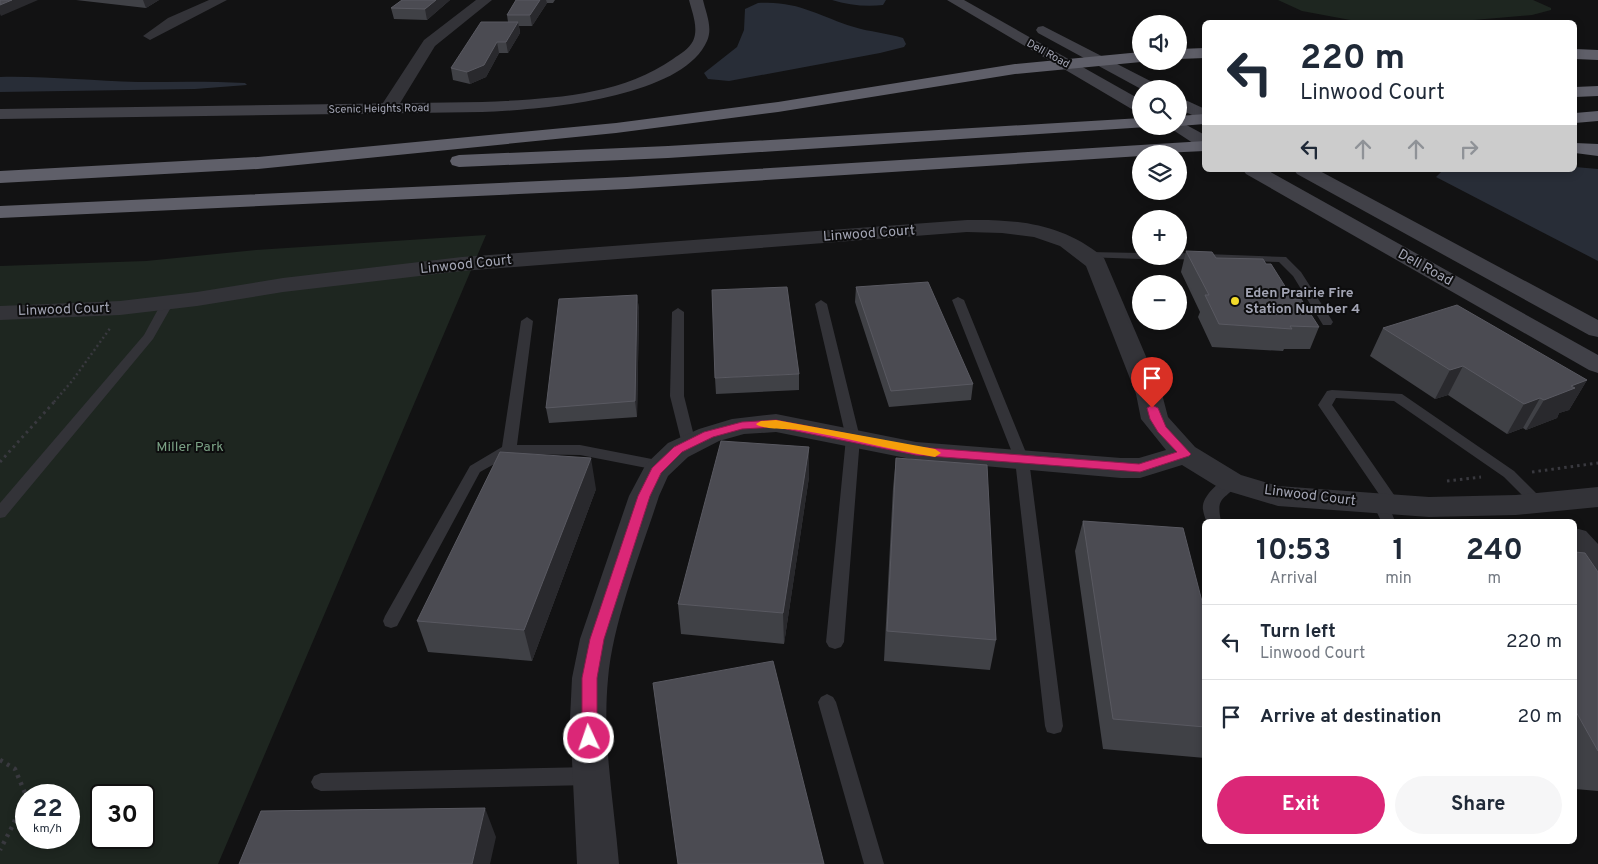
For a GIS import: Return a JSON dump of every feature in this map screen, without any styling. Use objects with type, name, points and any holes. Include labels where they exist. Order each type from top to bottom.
[{"type":"highway","points":[[1187,53],[1202,52]]},
{"type":"highway","points":[[1577,54],[1598,55]]},
{"type":"highway","points":[[0,177],[268,162],[616,128],[778,107],[1064,63],[1132,58]]},
{"type":"highway","points":[[1577,92],[1598,90]]},
{"type":"highway","points":[[1577,118],[1598,116]]},
{"type":"highway","points":[[1187,120],[1202,118]]},
{"type":"highway","points":[[0,182],[668,152],[1132,124]]},
{"type":"highway","points":[[0,212],[627,183],[1202,144]]},
{"type":"highway","points":[[1577,148],[1598,150]]},
{"type":"highway","points":[[1187,156],[1202,155]]},
{"type":"highway","points":[[627,183],[811,179],[1132,159]]},
{"type":"main road","name":"Scenic Heights Road","points":[[0,114],[388,109],[541,104],[584,97],[625,86],[671,67],[693,51],[701,39],[702,27],[696,0]]},
{"type":"main road","name":"Dell Road","points":[[954,0],[1132,102]]},
{"type":"main road","name":"Dell Road","points":[[1033,25],[1137,80]]},
{"type":"main road","points":[[1187,107],[1202,116]]},
{"type":"main road","points":[[1187,133],[1202,142]]},
{"type":"main road","name":"Dell Road","points":[[1256,172],[1598,365]]},
{"type":"main road","name":"Dell Road","points":[[1311,174],[1598,330]]},
{"type":"street","points":[[150,36],[174,21],[220,0]]},
{"type":"street","points":[[388,109],[429,44],[485,0]]},
{"type":"street","name":"Linwood Court","points":[[0,313],[120,308],[283,285],[462,264],[967,226],[1006,226],[1037,230],[1082,249],[1096,263],[1140,370],[1155,419],[1172,442],[1185,454],[1201,466],[1230,482],[1278,496],[1387,510],[1447,507],[1548,512],[1598,497]]},
{"type":"street","points":[[598,864],[588,719],[590,678],[597,639],[644,496],[656,471],[678,450],[708,435],[742,425],[776,423],[916,451],[1022,460],[1140,468],[1185,454]]},
{"type":"street","points":[[1577,541],[1598,564]]},
{"type":"lane","points":[[1088,255],[1132,256]]},
{"type":"lane","points":[[1187,257],[1282,260],[1296,274],[1328,322]]},
{"type":"lane","points":[[958,300],[1022,460],[1054,726]]},
{"type":"lane","points":[[0,513],[149,336],[168,302]]},
{"type":"lane","points":[[821,304],[853,438],[835,642]]},
{"type":"lane","points":[[678,312],[677,396],[689,444]]},
{"type":"lane","points":[[509,449],[527,321]]},
{"type":"lane","points":[[1387,510],[1325,405],[1332,394],[1397,397],[1512,476],[1548,512]]},
{"type":"lane","points":[[391,621],[475,469],[509,449],[580,450],[662,466]]},
{"type":"lane","points":[[1213,519],[1210,506],[1215,496],[1230,482]]},
{"type":"lane","points":[[827,702],[874,864]]},
{"type":"lane","points":[[322,782],[592,776]]},
{"type":"path","points":[[0,462],[72,380],[102,342],[120,308]]},
{"type":"path","points":[[0,760],[16,769],[25,793],[13,825],[0,850]]},
{"type":"green space","points":[[1278,0],[1533,0],[1551,8],[1551,10],[1532,15],[1474,20],[1350,20],[1302,11]]},
{"type":"green space","name":"Miller Park","points":[[486,235],[218,864],[0,864],[0,266],[146,261],[256,250]]},
{"type":"shaded area","points":[[832,0],[886,0],[883,5],[870,6]]},
{"type":"shaded area","points":[[758,3],[796,6],[854,27],[903,38],[906,44],[904,47],[880,53],[729,81],[708,79],[704,73],[737,47],[744,30],[745,9]]},
{"type":"shaded area","points":[[0,77],[138,82],[232,82],[245,83],[247,85],[195,89],[0,92]]},
{"type":"shaded area","points":[[1577,167],[1598,169],[1598,261],[1436,177],[1441,172],[1577,172]]},
{"type":"building","points":[[0,0],[12,0],[0,5]]},
{"type":"building","points":[[402,0],[436,0],[425,9],[391,8]]},
{"type":"building","points":[[516,0],[540,0],[530,15],[507,15]]},
{"type":"building","points":[[481,22],[518,22],[506,42],[497,42],[484,65],[467,72],[451,68]]},
{"type":"building","points":[[1187,251],[1212,252],[1216,258],[1263,259],[1266,264],[1271,264],[1293,299],[1301,299],[1319,327],[1290,326],[1292,329],[1219,324],[1205,295],[1209,295]]},
{"type":"building","points":[[928,282],[973,384],[891,391],[856,287]]},
{"type":"building","points":[[787,287],[799,374],[715,378],[712,290]]},
{"type":"building","points":[[637,295],[635,401],[546,408],[559,299]]},
{"type":"building","points":[[1457,305],[1587,380],[1571,386],[1575,388],[1544,400],[1540,398],[1524,404],[1463,366],[1450,370],[1383,328]]},
{"type":"building","points":[[721,441],[809,447],[783,613],[678,604]]},
{"type":"building","points":[[500,452],[591,458],[524,630],[417,621]]},
{"type":"building","points":[[896,458],[987,465],[996,640],[887,631]]},
{"type":"building","points":[[1083,521],[1183,528],[1202,601],[1202,727],[1113,719]]},
{"type":"building","points":[[1577,552],[1585,553],[1598,572],[1598,751],[1577,714]]},
{"type":"building","points":[[773,661],[824,864],[678,864],[653,683]]},
{"type":"building","points":[[485,808],[472,864],[239,864],[261,811]]},
{"type":"slow traffic","points":[[761,424],[776,423],[811,428],[886,445],[935,453]]},
{"type":"place","name":"Eden Prairie Fire Station Number 4","points":[[1235,301]]},
{"type":"route","points":[[589,738],[590,678],[597,639],[644,496],[656,471],[678,450],[708,435],[742,425],[776,423],[811,428],[916,451],[1140,468],[1185,454],[1162,430],[1155,419],[1152,408]]}]
